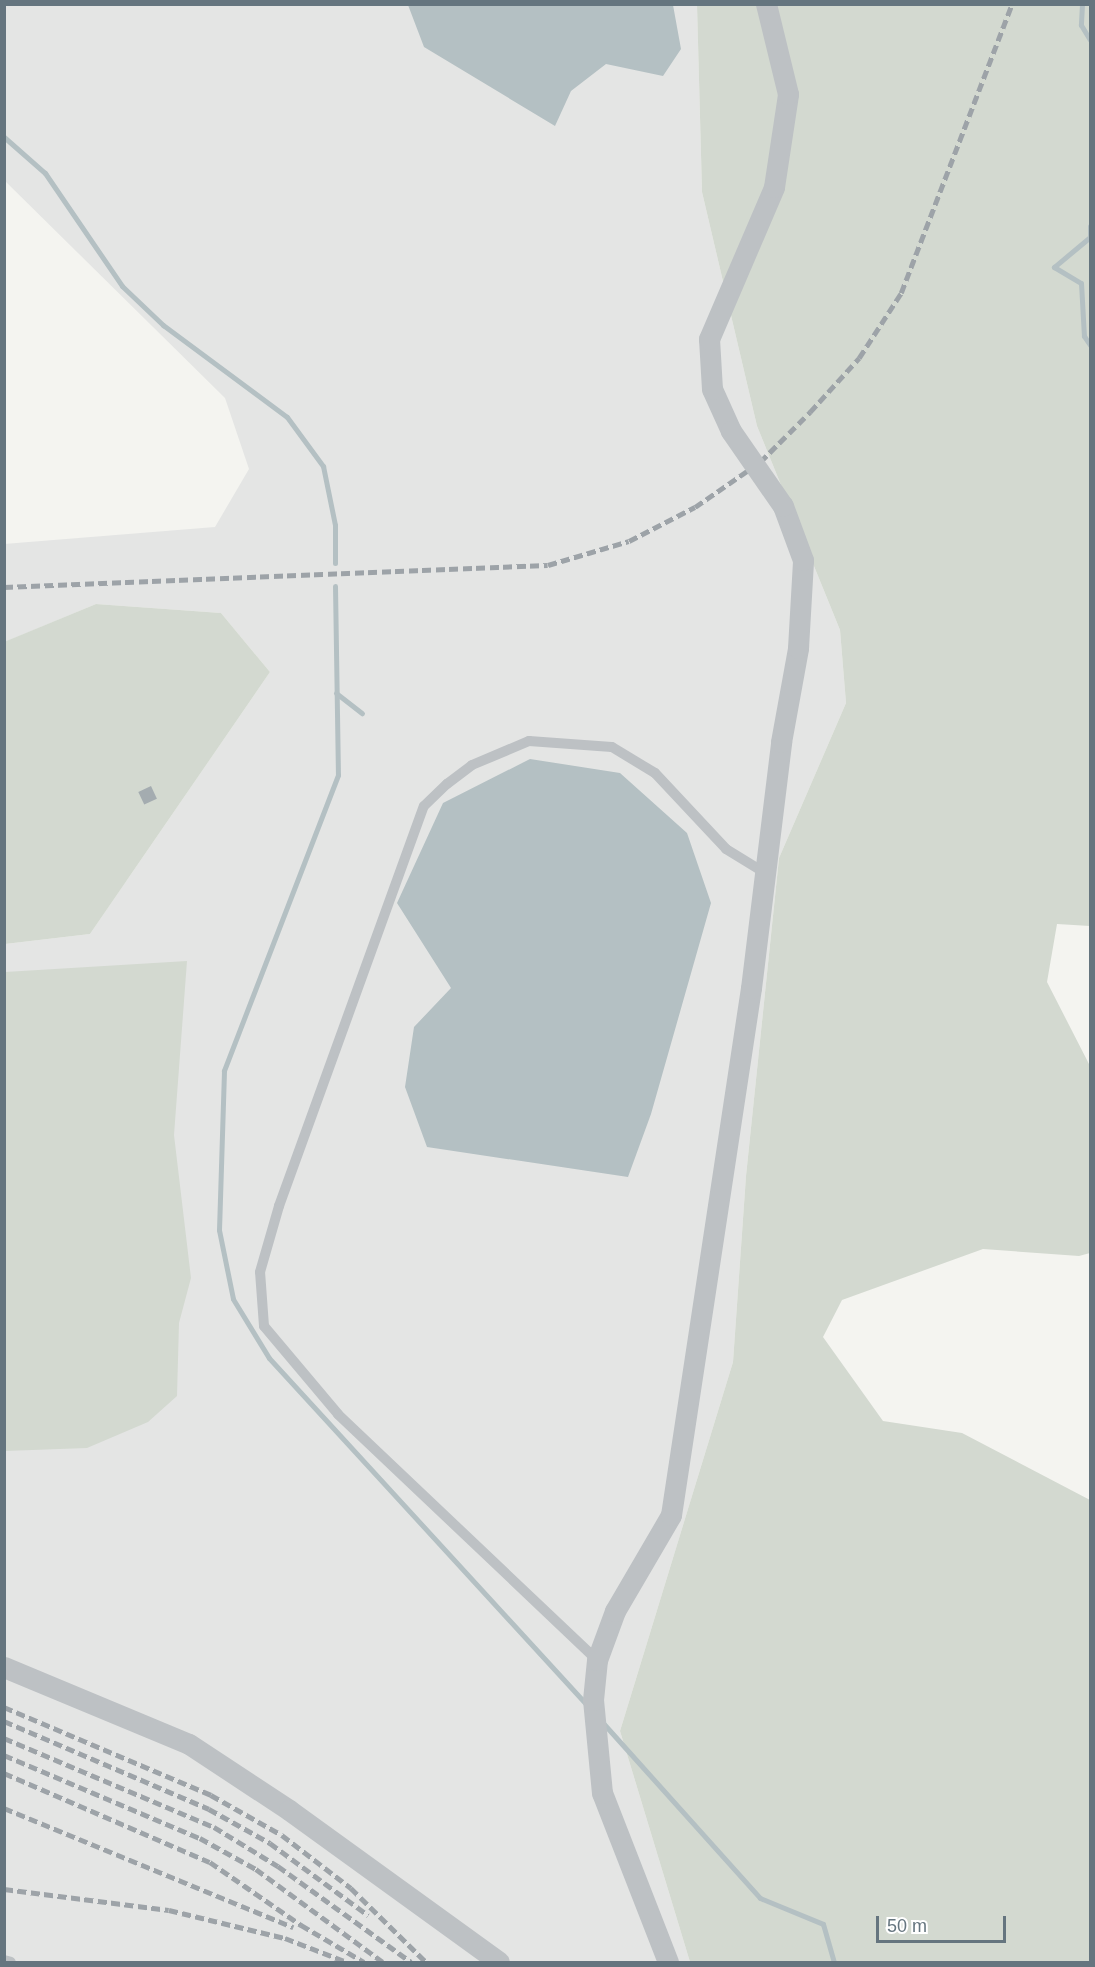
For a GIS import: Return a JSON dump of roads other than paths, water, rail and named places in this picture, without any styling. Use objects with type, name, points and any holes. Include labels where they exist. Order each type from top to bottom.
[{"type":"street","points":[[668,1962],[602,1792],[593,1700],[597,1660],[615,1611],[670,1515],[765,873],[781,742],[798,648],[803,560],[783,506],[731,431],[712,389],[709,339],[774,187],[788,94],[766,4]]},
{"type":"street","points":[[4,1667],[189,1744],[289,1810],[499,1962]]},
{"type":"lane","points":[[597,1660],[338,1414],[264,1326],[260,1272],[283,1195],[424,806],[447,784],[472,765],[530,741],[612,747],[655,773],[726,849],[765,873]]},
{"type":"lane","points":[[4,1960],[11,1962]]},
{"type":"waterway","points":[[1082,4],[1081,25],[1090,40]]},
{"type":"waterway","points":[[4,137],[45,173],[122,286],[163,325],[287,417],[323,466],[335,525],[335,563]]},
{"type":"waterway","points":[[1090,226],[1090,237],[1054,267],[1081,283],[1084,336],[1090,345]]},
{"type":"waterway","points":[[335,586],[338,775],[224,1071],[219,1230],[233,1299],[269,1358],[587,1705]]},
{"type":"waterway","points":[[336,693],[362,713]]},
{"type":"waterway","points":[[603,1723],[760,1898],[823,1924],[834,1962]]},
{"type":"railway","points":[[4,587],[548,565],[629,541],[695,507],[760,462],[810,412],[859,358],[901,293],[1012,4]]},
{"type":"railway","points":[[4,1707],[211,1795],[282,1835],[351,1888],[426,1962]]},
{"type":"railway","points":[[4,1721],[209,1809],[270,1843],[368,1915]]},
{"type":"railway","points":[[4,1738],[214,1827],[278,1866],[411,1962]]},
{"type":"railway","points":[[4,1755],[200,1838],[256,1869],[383,1962]]},
{"type":"railway","points":[[4,1773],[210,1862],[301,1925],[364,1962]]},
{"type":"railway","points":[[4,1808],[293,1927]]},
{"type":"railway","points":[[4,1889],[169,1910],[285,1938],[347,1962]]}]
